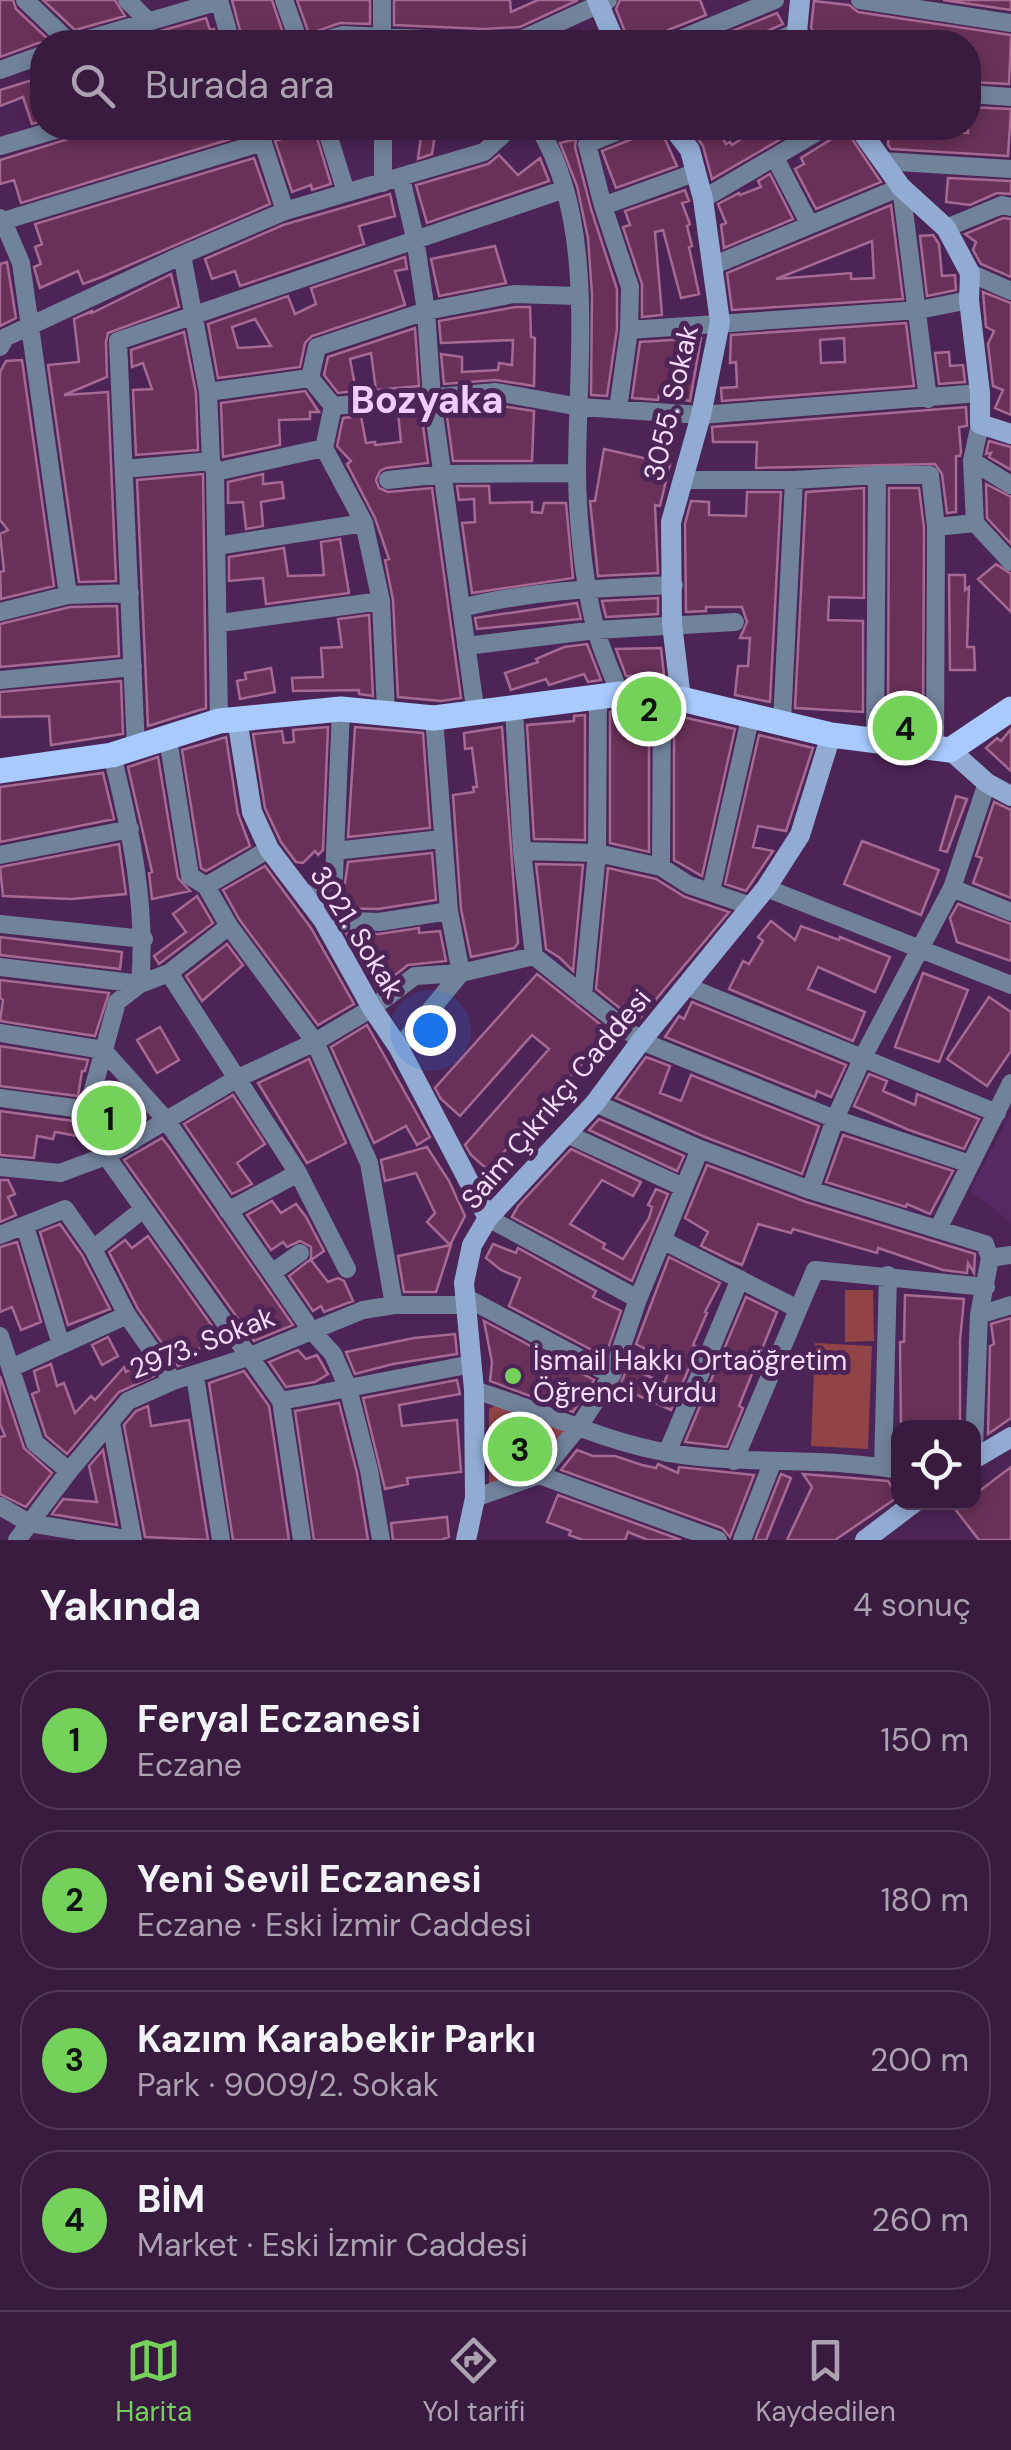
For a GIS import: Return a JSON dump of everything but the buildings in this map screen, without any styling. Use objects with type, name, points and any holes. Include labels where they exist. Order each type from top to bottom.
[{"type":"main road","points":[[800,0],[801,30]]},
{"type":"main road","points":[[601,1],[611,30]]},
{"type":"main road","name":"3055. Sokak","points":[[671,698],[671,522],[701,415],[720,322],[702,199],[690,150],[682,140]]},
{"type":"main road","points":[[867,140],[901,187],[946,228],[970,273],[980,424],[1011,434]]},
{"type":"main road","points":[[0,771],[124,752],[228,721],[341,709],[434,718],[609,696],[671,698],[831,735],[943,749],[1011,796]]},
{"type":"main road","points":[[943,749],[1011,709]]},
{"type":"main road","name":"3021. Sokak","points":[[228,721],[252,812],[269,848],[323,920],[399,1048],[488,1218]]},
{"type":"main road","name":"Saim Çıkrıkçı Caddesi","points":[[466,1540],[475,1498],[474,1390],[464,1283],[472,1245],[488,1218],[595,1104],[641,1040],[766,888],[800,835],[831,735]]},
{"type":"main road","points":[[981,1455],[1011,1437]]},
{"type":"main road","points":[[866,1540],[905,1510]]},
{"type":"street","points":[[25,0],[56,30]]},
{"type":"street","points":[[127,0],[148,21]]},
{"type":"street","points":[[284,0],[295,30]]},
{"type":"street","points":[[382,0],[382,30]]},
{"type":"street","points":[[702,30],[775,0]]},
{"type":"street","points":[[860,0],[927,6],[1011,23]]},
{"type":"street","points":[[118,30],[219,1],[227,30]]},
{"type":"street","points":[[541,30],[601,1]]},
{"type":"street","points":[[0,70],[30,59]]},
{"type":"street","points":[[981,95],[1011,97]]},
{"type":"street","points":[[0,146],[30,137]]},
{"type":"street","points":[[68,594],[21,263],[1,220],[245,140]]},
{"type":"street","points":[[262,140],[284,211]]},
{"type":"street","points":[[330,140],[346,192]]},
{"type":"street","points":[[384,140],[392,180],[415,238],[426,312],[432,399],[476,715]]},
{"type":"street","points":[[2,340],[182,254],[284,211],[484,152],[497,140]]},
{"type":"street","points":[[547,140],[565,189],[578,246],[577,474],[588,588],[609,696],[582,996]]},
{"type":"street","points":[[597,140],[587,144],[630,287],[629,330],[618,409]]},
{"type":"street","points":[[702,199],[804,140]]},
{"type":"street","points":[[775,158],[809,223]]},
{"type":"street","points":[[882,161],[1011,169]]},
{"type":"street","points":[[603,206],[694,173]]},
{"type":"street","points":[[712,266],[901,187],[928,398]]},
{"type":"street","points":[[140,984],[144,938],[124,752],[133,667],[118,341],[565,189]]},
{"type":"street","points":[[946,228],[1002,204],[1011,206]]},
{"type":"street","points":[[182,254],[208,392],[228,721]]},
{"type":"street","points":[[970,273],[1011,290]]},
{"type":"street","points":[[310,378],[317,347],[426,312],[514,294],[578,296]]},
{"type":"street","points":[[629,330],[919,310],[969,300]]},
{"type":"street","points":[[208,392],[310,378]]},
{"type":"street","points":[[310,378],[333,406]]},
{"type":"street","points":[[333,406],[496,392],[580,407],[701,415],[980,393]]},
{"type":"street","points":[[333,406],[324,448],[364,523],[382,601],[386,712]]},
{"type":"street","points":[[980,424],[972,461],[974,524],[1011,562]]},
{"type":"street","points":[[124,469],[213,467],[324,448]]},
{"type":"street","points":[[972,461],[1011,486]]},
{"type":"street","points":[[388,480],[443,474],[577,474]]},
{"type":"street","points":[[875,742],[877,475]]},
{"type":"street","points":[[682,480],[930,476],[936,528],[943,749]]},
{"type":"street","points":[[782,721],[794,480]]},
{"type":"street","points":[[217,546],[364,523]]},
{"type":"street","points":[[936,528],[974,524]]},
{"type":"street","points":[[462,608],[511,596],[588,588],[674,586]]},
{"type":"street","points":[[0,612],[68,594],[130,593]]},
{"type":"street","points":[[220,623],[382,601]]},
{"type":"street","points":[[466,646],[596,630],[735,622]]},
{"type":"street","points":[[0,680],[133,667]]},
{"type":"street","points":[[661,867],[671,698]]},
{"type":"street","points":[[306,898],[334,877],[341,709]]},
{"type":"street","points":[[514,709],[522,851],[534,956],[641,1040],[835,1119],[970,1164]]},
{"type":"street","points":[[711,891],[751,715]]},
{"type":"street","points":[[434,718],[449,911],[462,973]]},
{"type":"street","points":[[168,739],[190,876],[206,886],[229,926],[316,1042],[369,1163],[394,1305]]},
{"type":"street","points":[[810,1190],[835,1119],[863,1057],[952,888],[987,783]]},
{"type":"street","points":[[0,854],[130,829]]},
{"type":"street","points":[[335,850],[441,838]]},
{"type":"street","points":[[206,886],[269,848]]},
{"type":"street","points":[[522,851],[597,853],[661,867],[689,885],[751,906]]},
{"type":"street","points":[[766,888],[1011,985]]},
{"type":"street","points":[[952,888],[1011,912]]},
{"type":"street","points":[[323,920],[379,922],[449,911]]},
{"type":"street","points":[[0,924],[144,938]]},
{"type":"street","points":[[88,1108],[117,1002],[140,984],[168,973],[229,926]]},
{"type":"street","points":[[0,1168],[60,1173],[106,1156],[236,1079],[316,1042],[415,976],[462,973],[534,956]]},
{"type":"street","points":[[0,967],[140,984]]},
{"type":"street","points":[[168,973],[298,1173],[347,1270]]},
{"type":"street","points":[[399,1048],[462,973]]},
{"type":"street","points":[[686,986],[997,1113]]},
{"type":"street","points":[[0,1033],[103,1050],[166,1120],[312,1330],[333,1354],[348,1388],[369,1470],[381,1540]]},
{"type":"street","points":[[938,1228],[1011,1083]]},
{"type":"street","points":[[0,1098],[118,1114],[133,1141]]},
{"type":"street","points":[[595,1104],[810,1190],[986,1244],[990,1258],[979,1315],[975,1420]]},
{"type":"street","points":[[569,1135],[683,1187]]},
{"type":"street","points":[[475,1498],[539,1476],[580,1425],[612,1375],[638,1299],[700,1149]]},
{"type":"street","points":[[106,1156],[281,1401],[302,1540]]},
{"type":"street","points":[[228,1210],[298,1173]]},
{"type":"street","points":[[0,1235],[65,1209],[94,1248],[127,1315],[172,1381]]},
{"type":"street","points":[[94,1248],[142,1210]]},
{"type":"street","points":[[488,1218],[638,1299]]},
{"type":"street","points":[[25,1226],[61,1345]]},
{"type":"street","points":[[662,1240],[798,1309]]},
{"type":"street","points":[[273,1272],[300,1254]]},
{"type":"street","points":[[990,1258],[1011,1255]]},
{"type":"street","points":[[734,1461],[815,1270],[986,1287]]},
{"type":"street","points":[[474,1390],[667,1453],[734,1461],[891,1469],[888,1275]]},
{"type":"street","points":[[667,1453],[740,1279]]},
{"type":"street","points":[[468,1301],[612,1375]]},
{"type":"street","name":"2973. Sokak","points":[[18,1540],[128,1401],[363,1310],[468,1301]]},
{"type":"street","points":[[979,1315],[1011,1305]]},
{"type":"street","points":[[11,1368],[127,1315]]},
{"type":"street","points":[[0,1336],[35,1443],[70,1471]]},
{"type":"street","points":[[281,1401],[472,1364]]},
{"type":"street","points":[[195,1376],[221,1540]]},
{"type":"street","points":[[0,1506],[29,1523],[133,1540],[112,1423]]},
{"type":"street","points":[[742,1540],[774,1461]]},
{"type":"street","points":[[539,1476],[718,1540]]},
{"type":"shaded area","points":[[1011,1113],[1011,1222],[970,1191]]},
{"type":"shaded area","points":[[845,1290],[873,1290],[874,1341],[845,1342]]},
{"type":"shaded area","points":[[815,1343],[872,1346],[868,1449],[811,1446]]},
{"type":"shaded area","points":[[497,1404],[566,1431],[534,1467],[489,1490],[489,1409]]},
{"type":"place","name":"Yeni Sevil Eczanesi","points":[[649,709]]},
{"type":"place","name":"BİM","points":[[905,728]]},
{"type":"place","name":"Feryal Eczanesi","points":[[109,1118]]},
{"type":"place","name":"İsmail Hakkı Ortaöğretim Öğrenci Yurdu","points":[[513,1376]]},
{"type":"place","name":"Kazım Karabekir Parkı","points":[[520,1449]]},
{"type":"district","name":"Bozyaka","points":[[427,400]]}]
